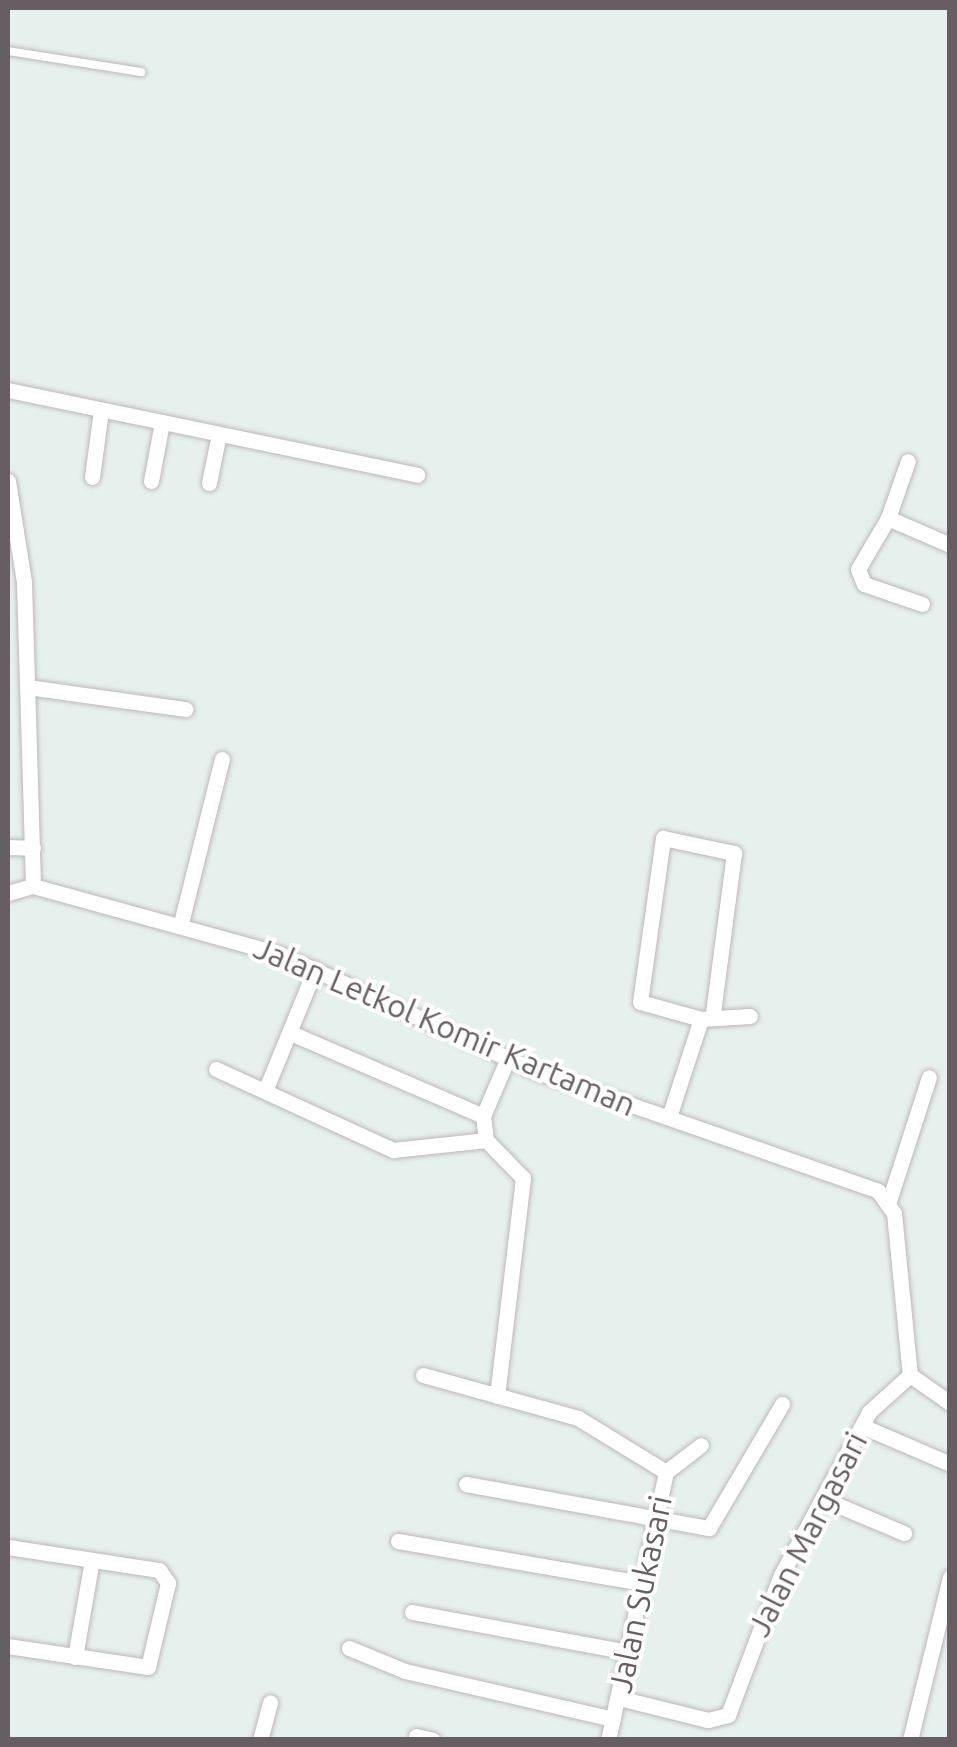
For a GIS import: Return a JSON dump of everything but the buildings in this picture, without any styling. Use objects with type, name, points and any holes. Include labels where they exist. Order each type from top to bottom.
[{"type":"street","points":[[8,390],[417,475]]},
{"type":"street","points":[[92,477],[102,410]]},
{"type":"street","points":[[151,481],[162,422]]},
{"type":"street","points":[[209,484],[220,434]]},
{"type":"street","points":[[908,461],[888,518],[858,576],[922,604]]},
{"type":"street","points":[[8,481],[28,687],[33,886]]},
{"type":"street","points":[[888,518],[932,532],[950,545]]},
{"type":"street","points":[[932,532],[950,531]]},
{"type":"street","points":[[28,687],[185,710]]},
{"type":"street","points":[[181,923],[222,759]]},
{"type":"street","points":[[669,1117],[707,1015],[734,853],[662,838],[640,1002],[707,1015],[750,1016]]},
{"type":"street","points":[[8,847],[33,848]]},
{"type":"street","name":"Jalan Letkol Komir Kartaman","points":[[8,893],[33,886],[181,923],[315,969],[508,1058],[889,1201]]},
{"type":"street","points":[[266,1091],[293,1034],[315,969]]},
{"type":"street","points":[[293,1034],[483,1116]]},
{"type":"street","points":[[497,1396],[523,1178],[486,1140],[483,1116],[508,1058]]},
{"type":"street","points":[[216,1069],[394,1150],[486,1140]]},
{"type":"street","points":[[929,1076],[889,1201],[910,1375],[950,1403]]},
{"type":"street","name":"Jalan Sukasari","points":[[423,1375],[602,1429],[666,1472],[608,1740]]},
{"type":"street","name":"Jalan Margasari","points":[[619,1698],[726,1717],[762,1611],[862,1426],[910,1375]]},
{"type":"street","points":[[466,1484],[713,1526],[782,1404]]},
{"type":"street","points":[[862,1426],[948,1463]]},
{"type":"street","points":[[666,1472],[701,1445]]},
{"type":"street","points":[[822,1500],[904,1533]]},
{"type":"street","points":[[398,1540],[642,1583]]},
{"type":"street","points":[[8,1547],[159,1570],[167,1585],[150,1665],[75,1658],[8,1646]]},
{"type":"street","points":[[75,1658],[92,1560]]},
{"type":"street","points":[[910,1740],[950,1577]]},
{"type":"street","points":[[412,1612],[627,1652]]},
{"type":"street","points":[[348,1648],[406,1671],[613,1719]]},
{"type":"street","points":[[260,1740],[270,1702]]},
{"type":"lane","points":[[8,51],[141,72]]}]
